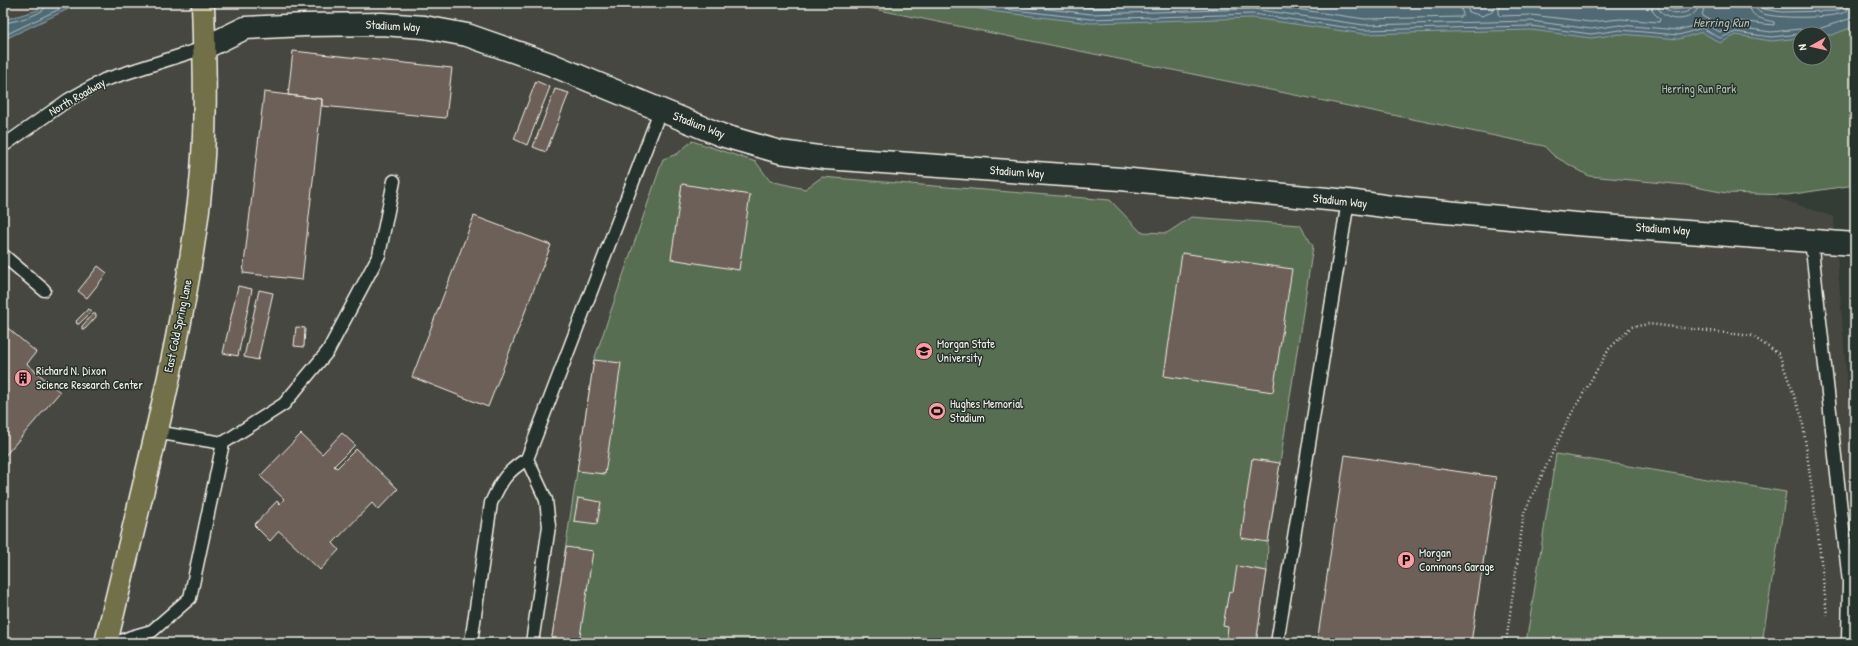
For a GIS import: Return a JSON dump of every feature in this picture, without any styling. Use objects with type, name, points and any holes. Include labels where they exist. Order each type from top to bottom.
[{"type":"main road","name":"East Cold Spring Lane","points":[[106,643],[189,277],[199,201],[205,123],[203,3]]},
{"type":"street","name":"Stadium Way","points":[[204,48],[245,28],[305,25],[382,24],[424,27],[467,35],[550,64],[660,111],[721,135],[780,152],[826,158],[1121,179],[1348,201],[1391,207],[1576,224],[1855,244]]},
{"type":"lane","name":"North Roadway","points":[[3,146],[68,100],[104,80],[204,48]]},
{"type":"lane","points":[[471,643],[491,503],[500,482],[511,469],[526,459],[660,111]]},
{"type":"lane","points":[[155,432],[223,443],[284,404],[328,351],[379,255],[394,181]]},
{"type":"lane","points":[[1277,643],[1348,201]]},
{"type":"lane","points":[[1811,240],[1852,582],[1848,643]]},
{"type":"lane","points":[[3,254],[44,290]]},
{"type":"lane","points":[[117,643],[152,631],[190,598],[223,443]]},
{"type":"lane","points":[[526,459],[546,500],[549,526],[532,643]]},
{"type":"path","points":[[1506,643],[1524,513],[1569,418],[1609,349],[1631,327],[1649,324],[1752,336],[1779,354],[1802,417],[1818,534],[1827,619]]},
{"type":"shaded area","name":"Morgan State University","points":[[3,3],[845,3],[1746,187],[1834,217],[1855,484],[1855,643],[3,643]]},
{"type":"green space","name":"Herring Run Park","points":[[845,3],[1855,3],[1855,185],[1787,195],[1726,193],[1685,185],[1589,176],[1554,156],[1544,146]]},
{"type":"green space","name":"Hughes Memorial Stadium","points":[[692,141],[756,162],[770,181],[805,189],[822,177],[1110,200],[1141,232],[1167,233],[1191,217],[1300,225],[1313,246],[1268,542],[1267,571],[1256,643],[551,643],[594,360],[663,159],[677,154]]},
{"type":"green space","points":[[1556,454],[1786,492],[1762,643],[1526,643]]},
{"type":"water","points":[[45,3],[81,3],[3,40],[3,20],[38,10]]},
{"type":"water","name":"Herring Run","points":[[950,3],[1469,3],[1481,7],[1490,3],[1664,3],[1673,10],[1687,8],[1692,3],[1752,3],[1782,8],[1835,7],[1845,3],[1855,3],[1855,26],[1832,35],[1832,26],[1792,26],[1792,39],[1771,41],[1736,35],[1720,43],[1702,32],[1679,39],[1620,34],[1591,38],[1531,30],[1364,34],[1252,18],[1091,23],[997,12]]},
{"type":"building","points":[[293,51],[452,68],[446,118],[322,106],[322,99],[288,95]]},
{"type":"building","points":[[536,81],[550,87],[527,145],[514,139]]},
{"type":"building","points":[[555,89],[569,93],[546,152],[533,147]]},
{"type":"building","points":[[264,92],[322,99],[302,280],[243,273]]},
{"type":"building","points":[[682,184],[750,195],[739,270],[671,259]]},
{"type":"building","points":[[474,216],[551,245],[488,407],[412,377]]},
{"type":"building","points":[[1182,253],[1292,269],[1273,392],[1164,376]]},
{"type":"building","points":[[98,266],[107,273],[87,298],[78,291]]},
{"type":"building","points":[[238,286],[252,289],[238,356],[223,353]]},
{"type":"building","points":[[259,290],[273,293],[258,360],[244,357]]},
{"type":"building","points":[[88,309],[91,310],[91,312],[79,324],[77,324],[76,321]]},
{"type":"building","points":[[93,314],[96,314],[96,317],[85,329],[82,329],[82,326]]},
{"type":"building","name":"Richard N. Dixon Science Research Center","points":[[3,324],[36,352],[27,364],[60,392],[3,458]]},
{"type":"building","points":[[296,327],[305,328],[304,347],[294,346]]},
{"type":"building","points":[[594,360],[621,363],[605,474],[577,471]]},
{"type":"building","points":[[342,433],[355,445],[334,466],[337,468],[356,449],[398,489],[378,510],[372,503],[333,543],[339,550],[320,570],[279,531],[270,541],[254,525],[277,501],[280,504],[284,499],[260,476],[301,434],[322,454]]},
{"type":"building","name":"Morgan Commons Garage","points":[[1345,455],[1496,477],[1471,643],[1317,643]]},
{"type":"building","points":[[1252,459],[1280,463],[1268,542],[1241,538]]},
{"type":"building","points":[[578,498],[601,502],[597,524],[574,521]]},
{"type":"building","points":[[566,547],[593,551],[579,643],[551,643]]},
{"type":"building","points":[[1237,566],[1267,571],[1256,643],[1226,643],[1228,627],[1223,626],[1229,591],[1233,592]]},
{"type":"place","name":"Morgan State University","points":[[924,351]]},
{"type":"place","name":"Richard N. Dixon Science Research Center","points":[[23,378]]},
{"type":"place","name":"Hughes Memorial Stadium","points":[[937,411]]},
{"type":"place","name":"Morgan Commons Garage","points":[[1406,560]]}]
